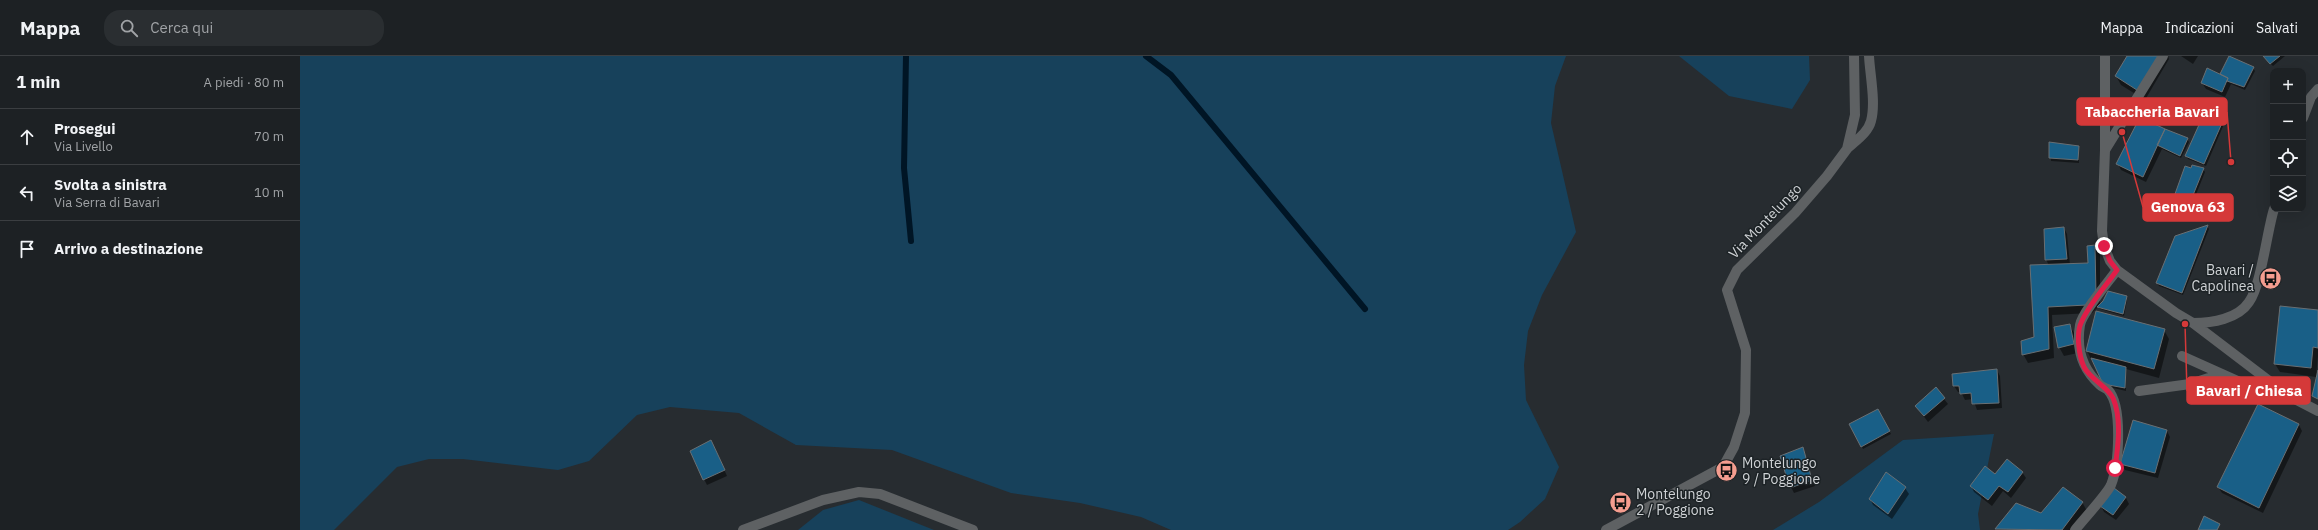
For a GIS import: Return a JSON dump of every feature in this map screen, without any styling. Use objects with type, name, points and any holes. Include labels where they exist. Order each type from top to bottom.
[{"type":"street","name":"Via Montelungo","points":[[1606,530],[1723,466],[1734,447],[1745,413],[1746,350],[1727,290],[1737,270],[1795,213],[1827,176],[1847,149],[1855,115],[1854,56]]},
{"type":"street","points":[[1847,149],[1862,135],[1871,122],[1872,94],[1869,56]]},
{"type":"street","points":[[2105,56],[2104,246],[2110,261],[2117,270],[2194,323],[2289,396],[2318,411]]},
{"type":"street","points":[[2105,150],[2163,56]]},
{"type":"street","points":[[2306,110],[2311,97],[2318,89]]},
{"type":"street","points":[[2194,323],[2208,323],[2232,315],[2242,310],[2250,302],[2255,289],[2273,212]]},
{"type":"street","points":[[2075,530],[2111,486],[2115,468],[2118,437],[2117,412],[2113,398],[2107,390],[2101,386],[2084,368],[2079,349],[2080,324],[2117,270]]},
{"type":"street","points":[[2182,356],[2240,382],[2277,387]]},
{"type":"street","points":[[2139,391],[2190,384],[2221,374]]},
{"type":"street","points":[[743,530],[823,500],[859,492],[880,494],[973,530]]},
{"type":"shaded area","points":[[300,56],[1566,56],[1555,86],[1551,123],[1576,232],[1542,295],[1528,331],[1524,365],[1526,400],[1559,467],[1545,499],[1520,522],[1508,530],[1171,530],[1141,517],[1080,503],[1011,493],[892,450],[796,445],[739,413],[670,407],[637,415],[589,461],[558,470],[463,459],[429,459],[397,467],[334,530],[300,530]]},
{"type":"shaded area","points":[[1679,56],[1809,56],[1810,80],[1792,109],[1729,96]]},
{"type":"shaded area","points":[[1994,434],[1978,514],[1980,530],[1773,530],[1819,502],[1903,440]]},
{"type":"shaded area","points":[[859,500],[934,530],[798,530],[823,510]]},
{"type":"building","points":[[2127,56],[2161,56],[2140,92],[2115,76]]},
{"type":"building","points":[[2229,56],[2254,67],[2244,87],[2227,81],[2228,78],[2220,74]]},
{"type":"building","points":[[2263,56],[2280,56],[2270,64]]},
{"type":"building","points":[[2207,68],[2228,78],[2222,92],[2201,83]]},
{"type":"building","points":[[2207,107],[2226,114],[2204,164],[2185,156]]},
{"type":"building","points":[[2140,117],[2165,129],[2143,177],[2116,164]]},
{"type":"building","points":[[2165,129],[2188,138],[2180,156],[2157,145]]},
{"type":"building","points":[[2049,142],[2079,146],[2078,160],[2049,158]]},
{"type":"building","points":[[2192,165],[2204,168],[2191,200],[2175,194],[2185,166],[2191,168]]},
{"type":"building","points":[[2208,225],[2182,293],[2156,283],[2175,236]]},
{"type":"building","points":[[2064,227],[2067,259],[2045,260],[2044,229]]},
{"type":"building","points":[[2095,245],[2096,296],[2087,305],[2048,307],[2049,349],[2022,355],[2021,341],[2034,337],[2030,265],[2088,263],[2087,246]]},
{"type":"building","points":[[2108,291],[2127,296],[2123,314],[2097,307],[2103,301]]},
{"type":"building","points":[[2280,306],[2318,310],[2318,348],[2313,347],[2311,368],[2274,364]]},
{"type":"building","points":[[2096,311],[2165,329],[2154,369],[2086,351]]},
{"type":"building","points":[[2070,324],[2074,344],[2058,348],[2054,327]]},
{"type":"building","points":[[2091,358],[2126,367],[2125,388],[2103,384]]},
{"type":"building","points":[[1997,369],[1999,403],[1972,404],[1971,393],[1960,394],[1959,386],[1953,386],[1952,374]]},
{"type":"building","points":[[2318,370],[2318,399],[2312,396]]},
{"type":"building","points":[[1936,387],[1945,398],[1924,416],[1915,406]]},
{"type":"building","points":[[2258,404],[2299,424],[2259,508],[2217,487]]},
{"type":"building","points":[[1878,409],[1890,431],[1861,447],[1849,424]]},
{"type":"building","points":[[2133,420],[2167,430],[2155,473],[2120,464]]},
{"type":"building","points":[[711,440],[725,470],[703,480],[690,451]]},
{"type":"building","points":[[1803,447],[1812,480],[1790,488],[1780,456]]},
{"type":"building","points":[[2007,459],[2023,472],[2008,492],[1999,486],[1988,500],[1970,486],[1985,466],[1995,474]]},
{"type":"building","points":[[1886,472],[1906,487],[1888,514],[1869,499]]},
{"type":"building","points":[[2063,487],[2083,502],[2062,530],[1995,529],[2016,503],[2041,513]]},
{"type":"building","points":[[2114,488],[2126,497],[2113,515],[2100,506]]},
{"type":"building","points":[[2204,516],[2220,524],[2217,530],[2198,530]]},
{"type":"waterway","points":[[906,56],[904,168],[911,241]]},
{"type":"waterway","points":[[1146,56],[1171,75],[1365,309]]},
{"type":"place","name":"Genova 63","points":[[2122,132]]},
{"type":"place","name":"Tabaccheria Bavari","points":[[2231,162]]},
{"type":"place","name":"Bavari / Capolinea","points":[[2270,278]]},
{"type":"place","name":"Bavari / Chiesa","points":[[2185,324]]},
{"type":"place","name":"Montelungo 9 / Poggione","points":[[1726,471]]},
{"type":"place","name":"Montelungo 2 / Poggione","points":[[1621,502]]},
{"type":"route","points":[[2104,246],[2110,261],[2117,270],[2080,324],[2079,349],[2084,368],[2101,386],[2107,390],[2113,398],[2117,412],[2118,437],[2115,468]]}]
